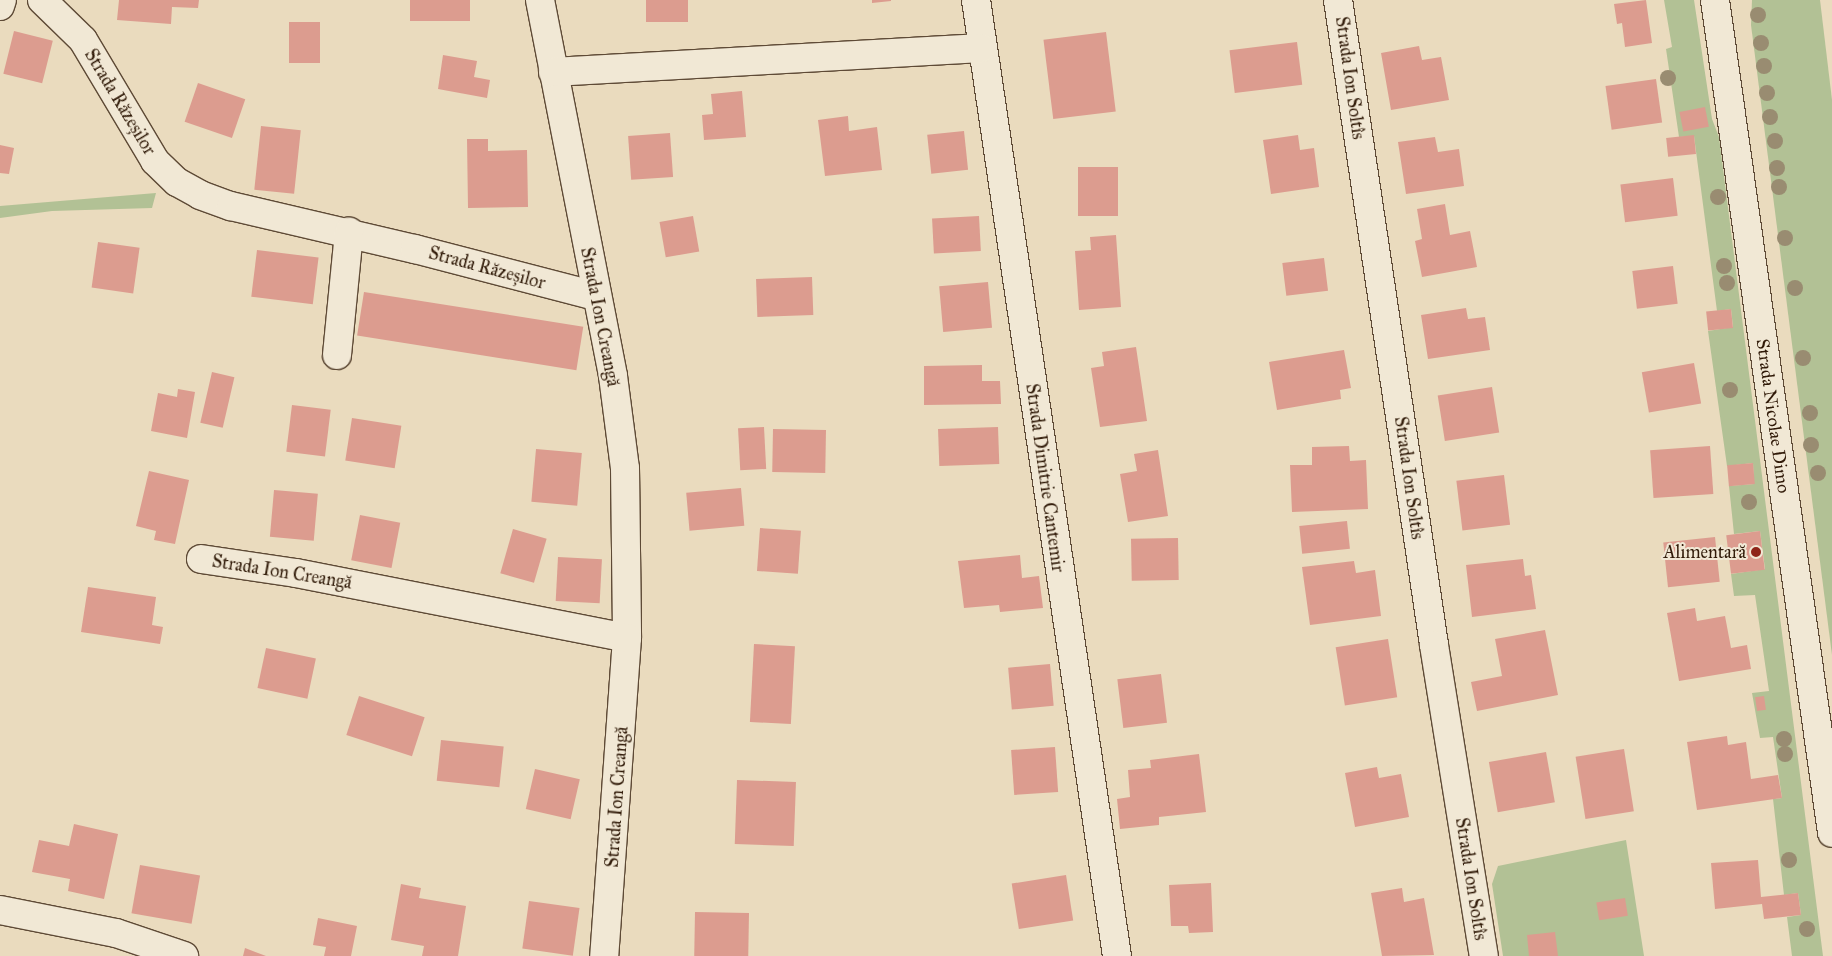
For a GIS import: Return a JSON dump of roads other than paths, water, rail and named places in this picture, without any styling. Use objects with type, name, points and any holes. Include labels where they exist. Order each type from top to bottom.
[{"type":"street","points":[[0,6],[2,0]]},
{"type":"street","name":"Strada Răzeșilor","points":[[42,0],[83,40],[155,162],[177,182],[200,195],[231,206],[349,232],[596,296]]},
{"type":"street","name":"Strada Ion Creangă","points":[[540,0],[613,376],[625,468],[627,638],[604,956]]},
{"type":"street","name":"Strada Dimitrie Cantemir","points":[[976,0],[981,48],[1116,956]]},
{"type":"street","name":"Strada Ion Soltîs","points":[[1338,0],[1432,636],[1484,956]]},
{"type":"street","name":"Strada Nicolae Dimo","points":[[1715,0],[1832,833]]},
{"type":"street","points":[[553,72],[981,48]]},
{"type":"street","points":[[337,355],[349,232]]},
{"type":"street","name":"Strada Ion Creangă","points":[[201,559],[296,572],[627,638]]},
{"type":"street","points":[[0,910],[116,933],[184,956]]},
{"type":"place","name":"Alimentară","points":[[1756,552]]}]
